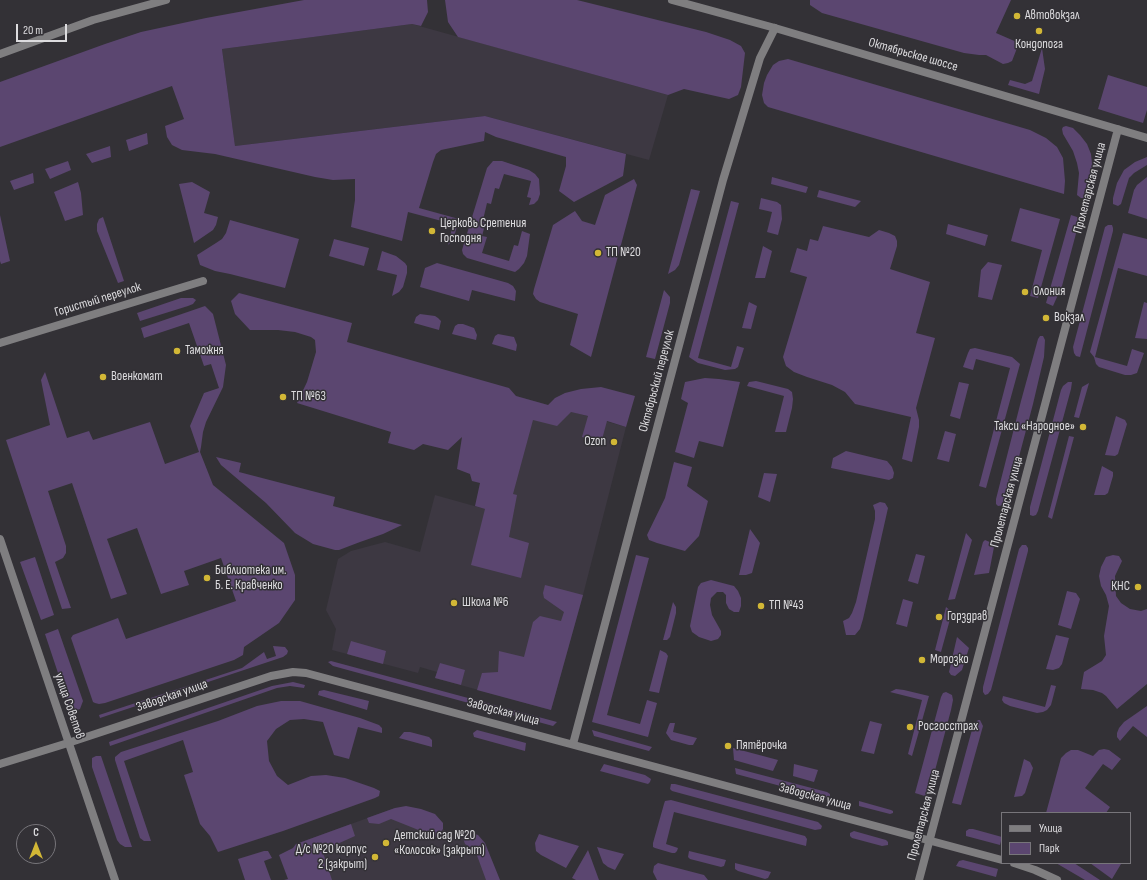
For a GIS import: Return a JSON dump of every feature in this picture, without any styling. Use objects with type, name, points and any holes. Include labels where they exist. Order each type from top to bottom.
[{"type":"street","points":[[0,54],[93,20],[166,0]]},
{"type":"street","name":"Октябрьское шоссе","points":[[672,0],[775,28],[1147,138]]},
{"type":"street","name":"Октябрьский переулок","points":[[573,744],[723,180],[760,58],[775,28]]},
{"type":"street","name":"Пролетарская улица","points":[[919,880],[1118,129]]},
{"type":"street","name":"Гористый переулок","points":[[0,343],[203,281]]},
{"type":"street","name":"улица Советов","points":[[0,539],[115,880]]},
{"type":"street","name":"Заводская улица","points":[[0,764],[68,743],[252,681],[293,672],[312,674],[1001,860]]},
{"type":"street","points":[[1017,864],[1036,870],[1057,880]]},
{"type":"shaded area","points":[[412,24],[668,95],[649,160],[485,116],[235,146],[222,49]]},
{"type":"shaded area","name":"Школа №6","points":[[516,396],[626,427],[583,595],[551,710],[435,678],[437,672],[420,667],[418,673],[332,650],[336,629],[326,610],[338,559],[351,551],[385,542],[420,552],[435,495],[485,509]]},
{"type":"shaded area","name":"Детский сад №20 «Колосок» (закрыт)","points":[[395,808],[480,846],[492,880],[306,880],[296,844]]},
{"type":"green space","points":[[304,0],[427,0],[428,12],[421,26],[412,24],[222,49],[235,146],[485,116],[626,154],[623,176],[574,202],[559,191],[566,166],[566,157],[496,137],[485,132],[484,141],[441,150],[436,154],[433,162],[419,208],[459,219],[454,237],[448,245],[453,224],[408,212],[402,241],[351,227],[355,200],[355,179],[333,180],[315,177],[215,154],[182,150],[172,145],[167,137],[165,126],[184,119],[172,86],[0,147],[0,82],[141,32],[206,18]]},
{"type":"green space","points":[[445,0],[577,0],[706,32],[730,40],[741,46],[745,53],[741,87],[738,95],[729,99],[684,89],[668,95],[458,37],[448,22]]},
{"type":"green space","points":[[810,0],[1011,0],[996,33],[1019,43],[1012,61],[1003,64],[986,55],[964,53],[822,13],[810,5]]},
{"type":"green space","points":[[1042,48],[1045,69],[1039,94],[1008,85],[1010,80],[1025,84],[1032,81]]},
{"type":"green space","points":[[788,59],[1030,130],[1046,138],[1057,147],[1063,158],[1065,181],[1064,194],[768,107],[764,103],[762,95],[767,75],[773,65],[779,61]]},
{"type":"green space","points":[[1108,75],[1147,87],[1147,110],[1143,123],[1098,109]]},
{"type":"green space","points":[[1066,126],[1073,128],[1080,135],[1087,144],[1091,154],[1093,173],[1088,193],[1084,198],[1077,195],[1079,173],[1073,151],[1063,134],[1062,129]]},
{"type":"green space","points":[[147,133],[148,144],[129,151],[126,140]]},
{"type":"green space","points":[[110,146],[111,157],[92,163],[86,154]]},
{"type":"green space","points":[[1147,157],[1147,165],[1129,178],[1121,204],[1118,206],[1113,204],[1117,183],[1124,170],[1135,162]]},
{"type":"green space","points":[[68,161],[71,170],[50,179],[45,169]]},
{"type":"green space","points":[[493,161],[502,161],[529,170],[539,179],[540,194],[538,200],[534,204],[529,205],[531,198],[527,197],[531,181],[504,174],[499,189],[495,188],[491,204],[487,203],[483,220],[486,221],[482,236],[487,237],[482,253],[509,261],[514,245],[518,246],[522,231],[530,234],[527,256],[524,263],[515,272],[467,258],[463,254],[462,250],[487,168]]},
{"type":"green space","points":[[33,173],[34,183],[14,190],[10,181]]},
{"type":"green space","points":[[772,177],[808,187],[806,193],[771,184]]},
{"type":"green space","points":[[1147,177],[1147,219],[1128,213],[1134,190],[1137,185]]},
{"type":"green space","points":[[634,179],[637,185],[591,357],[570,345],[578,314],[540,302],[533,294],[534,289],[553,225],[575,211],[582,221],[595,225],[605,195]]},
{"type":"green space","points":[[78,182],[81,193],[83,215],[65,221],[54,192]]},
{"type":"green space","points":[[192,182],[210,192],[204,213],[218,217],[213,230],[194,243],[179,184]]},
{"type":"green space","points":[[691,189],[700,191],[679,265],[675,270],[668,274]]},
{"type":"green space","points":[[819,190],[861,201],[855,207],[817,197]]},
{"type":"green space","points":[[761,198],[777,202],[781,205],[782,219],[778,235],[767,232],[772,212],[759,209]]},
{"type":"green space","points":[[731,201],[739,203],[698,358],[731,367],[737,346],[744,348],[738,367],[735,369],[725,370],[698,363],[689,357]]},
{"type":"green space","points":[[1020,208],[1060,219],[1038,298],[1030,296],[1042,250],[1011,241]]},
{"type":"green space","points":[[0,215],[10,261],[1,264],[0,261]]},
{"type":"green space","points":[[1071,215],[1079,219],[1078,226],[1062,286],[1053,306],[1046,303]]},
{"type":"green space","points":[[103,217],[124,281],[118,283],[97,231],[99,219]]},
{"type":"green space","points":[[230,220],[299,239],[285,288],[215,271],[200,265],[197,255],[222,239],[226,233]]},
{"type":"green space","points":[[948,224],[988,235],[985,246],[946,234]]},
{"type":"green space","points":[[1112,225],[1113,231],[1080,357],[1076,356],[1073,347],[1105,227]]},
{"type":"green space","points":[[823,226],[869,237],[879,230],[895,236],[897,246],[890,269],[930,282],[916,333],[935,338],[916,408],[919,427],[912,462],[902,459],[911,417],[855,404],[845,392],[832,385],[794,372],[786,366],[783,357],[807,277],[790,272],[797,248],[807,251],[810,239],[818,241]]},
{"type":"green space","points":[[1123,233],[1147,239],[1147,276],[1118,268],[1095,357],[1127,366],[1132,349],[1144,353],[1137,373],[1131,375],[1125,375],[1099,367],[1090,352]]},
{"type":"green space","points":[[334,239],[369,248],[364,266],[329,256]]},
{"type":"green space","points":[[763,246],[772,251],[765,278],[755,278]]},
{"type":"green space","points":[[382,251],[396,256],[407,266],[407,273],[403,287],[399,292],[392,296],[397,275],[377,270]]},
{"type":"green space","points":[[988,262],[1002,265],[992,300],[978,297],[981,270]]},
{"type":"green space","points":[[437,263],[508,283],[513,286],[516,291],[515,301],[472,290],[469,301],[420,287],[425,268]]},
{"type":"green space","points":[[664,290],[670,297],[670,303],[655,359],[646,357]]},
{"type":"green space","points":[[239,293],[352,323],[347,342],[509,388],[516,396],[548,405],[555,398],[565,393],[581,389],[601,387],[635,396],[626,427],[607,421],[601,443],[582,437],[588,416],[571,412],[557,426],[533,420],[513,494],[517,495],[509,537],[529,543],[521,578],[471,565],[485,509],[475,506],[480,483],[472,481],[470,474],[457,469],[462,437],[448,450],[423,444],[414,450],[388,443],[391,432],[297,403],[307,382],[316,352],[315,340],[311,337],[295,332],[278,330],[250,330],[235,314],[231,301]]},
{"type":"green space","points":[[181,298],[193,298],[196,300],[193,304],[188,306],[140,321],[137,313]]},
{"type":"green space","points":[[749,302],[757,306],[751,329],[742,328]]},
{"type":"green space","points":[[1144,302],[1147,303],[1147,339],[1135,338]]},
{"type":"green space","points":[[205,306],[213,314],[226,365],[223,387],[206,422],[200,452],[213,485],[284,543],[295,575],[295,600],[279,623],[244,647],[243,655],[234,660],[105,703],[95,703],[93,702],[71,638],[73,635],[118,618],[126,639],[236,601],[221,558],[184,571],[189,585],[161,594],[137,528],[107,539],[127,594],[111,599],[72,483],[48,491],[66,546],[66,553],[63,558],[55,562],[71,608],[62,609],[6,440],[50,425],[41,380],[45,372],[67,438],[89,431],[93,440],[150,422],[165,464],[199,452],[190,426],[204,393],[219,388],[211,364],[204,366],[189,323],[144,338],[141,328]]},
{"type":"green space","points":[[420,314],[435,316],[438,318],[441,321],[439,330],[414,323],[416,317]]},
{"type":"green space","points":[[458,324],[463,324],[474,328],[477,335],[476,340],[452,334],[455,326]]},
{"type":"green space","points":[[498,334],[514,337],[517,345],[516,351],[492,344],[495,336]]},
{"type":"green space","points":[[1040,336],[1043,336],[1045,340],[1044,357],[1033,404],[1007,502],[1005,505],[998,506],[996,504],[996,499],[1021,401]]},
{"type":"green space","points":[[975,348],[1012,357],[1020,364],[986,488],[979,486],[1010,368],[976,359],[973,370],[963,367],[970,349]]},
{"type":"green space","points":[[705,378],[740,382],[723,447],[699,441],[694,458],[675,452],[688,403],[681,399],[685,382]]},
{"type":"green space","points":[[756,381],[788,389],[792,392],[792,408],[786,432],[775,432],[784,396],[747,386],[749,382]]},
{"type":"green space","points":[[959,382],[969,384],[960,419],[950,416]]},
{"type":"green space","points":[[1068,382],[1072,382],[1071,389],[1038,511],[1036,515],[1033,516],[1030,515],[1030,507],[1061,390]]},
{"type":"green space","points":[[1089,383],[1079,418],[1074,417],[1082,387]]},
{"type":"green space","points":[[1116,416],[1125,420],[1127,424],[1118,454],[1115,456],[1105,455]]},
{"type":"green space","points":[[945,431],[956,434],[949,462],[937,459]]},
{"type":"green space","points":[[1069,436],[1074,437],[1052,519],[1048,517]]},
{"type":"green space","points":[[846,451],[887,461],[892,467],[894,473],[893,478],[889,480],[831,468],[833,458]]},
{"type":"green space","points":[[216,457],[241,463],[239,472],[335,497],[333,506],[402,525],[383,534],[339,550],[313,544],[295,533],[266,503],[221,465]]},
{"type":"green space","points":[[674,462],[692,467],[687,486],[708,501],[699,536],[685,551],[649,540],[647,535],[665,498]]},
{"type":"green space","points":[[1102,466],[1113,472],[1113,476],[1108,493],[1105,495],[1094,495]]},
{"type":"green space","points":[[764,473],[777,474],[770,502],[758,497]]},
{"type":"green space","points":[[880,502],[885,503],[888,508],[863,619],[860,629],[855,635],[846,635],[843,621],[849,618],[856,602],[875,519],[873,505]]},
{"type":"green space","points":[[750,529],[760,543],[752,573],[739,575]]},
{"type":"green space","points":[[966,533],[972,540],[955,599],[948,600]]},
{"type":"green space","points":[[985,540],[992,543],[994,547],[989,573],[974,575],[983,542]]},
{"type":"green space","points":[[1022,545],[1026,545],[1028,551],[991,690],[985,695],[983,692],[983,687],[1019,549]]},
{"type":"green space","points":[[916,554],[925,556],[918,584],[908,581]]},
{"type":"green space","points":[[636,555],[649,558],[607,715],[640,724],[647,700],[657,703],[648,737],[592,722]]},
{"type":"green space","points":[[1113,555],[1119,556],[1122,561],[1115,576],[1116,596],[1121,603],[1130,609],[1141,611],[1147,609],[1147,684],[1117,709],[1102,693],[1093,690],[1081,689],[1084,672],[1102,661],[1106,655],[1104,636],[1109,606],[1106,595],[1101,586],[1099,576],[1101,567],[1106,557]]},
{"type":"green space","points":[[35,557],[54,615],[41,620],[20,562]]},
{"type":"green space","points":[[711,580],[734,586],[741,598],[741,606],[739,612],[734,612],[729,609],[726,603],[726,595],[723,592],[717,592],[711,598],[710,605],[712,615],[721,631],[721,635],[718,639],[711,641],[699,637],[692,632],[690,626],[698,587],[701,583]]},
{"type":"green space","points":[[545,585],[583,595],[551,710],[477,690],[482,673],[498,672],[499,651],[524,657],[533,622],[540,616],[561,621],[564,612],[544,598],[543,593]]},
{"type":"green space","points":[[1067,591],[1076,593],[1080,599],[1071,629],[1058,625]]},
{"type":"green space","points":[[903,599],[913,602],[907,627],[896,624]]},
{"type":"green space","points":[[673,602],[676,607],[676,613],[670,637],[667,640],[663,640]]},
{"type":"green space","points":[[946,607],[952,612],[941,652],[935,650]]},
{"type":"green space","points":[[58,629],[83,701],[80,709],[71,712],[45,634]]},
{"type":"green space","points":[[1056,635],[1069,638],[1062,664],[1059,668],[1053,670],[1046,669]]},
{"type":"green space","points":[[957,637],[969,648],[962,670],[955,676],[951,675],[949,672]]},
{"type":"green space","points":[[351,641],[386,651],[383,664],[347,654]]},
{"type":"green space","points":[[273,646],[285,647],[288,651],[287,654],[283,657],[100,718],[99,715],[242,668],[264,652],[267,659],[276,656]]},
{"type":"green space","points":[[660,650],[668,656],[659,693],[649,691]]},
{"type":"green space","points":[[331,661],[557,722],[553,726],[333,666],[328,662]]},
{"type":"green space","points":[[440,663],[465,670],[461,685],[435,678]]},
{"type":"green space","points":[[293,682],[305,685],[304,688],[290,686],[277,688],[110,746],[109,742],[272,686]]},
{"type":"green space","points":[[1051,685],[1056,686],[1051,705],[1043,712],[1037,713],[1010,706],[1002,700],[1003,696],[1045,707]]},
{"type":"green space","points":[[896,689],[929,696],[912,756],[908,754],[922,700],[890,692]]},
{"type":"green space","points":[[324,690],[369,701],[367,710],[318,695],[319,691]]},
{"type":"green space","points":[[946,692],[952,695],[953,700],[928,797],[915,793],[941,697],[943,693]]},
{"type":"green space","points":[[281,701],[300,701],[360,718],[379,725],[382,728],[382,733],[358,727],[349,759],[334,755],[323,722],[304,719],[290,720],[276,729],[267,741],[269,761],[277,776],[288,785],[311,776],[326,775],[345,778],[380,791],[379,796],[283,831],[218,852],[210,836],[200,824],[184,775],[193,772],[183,740],[124,761],[151,841],[144,841],[140,838],[115,757],[121,752],[218,721],[257,706]]},
{"type":"green space","points":[[1147,706],[1147,737],[1133,726],[1120,741],[1117,737],[1119,728],[1124,722]]},
{"type":"green space","points":[[978,720],[980,720],[983,726],[961,805],[952,803],[973,726]]},
{"type":"green space","points":[[870,721],[882,724],[874,754],[861,751]]},
{"type":"green space","points":[[670,723],[675,723],[673,732],[697,738],[693,745],[671,740],[666,733]]},
{"type":"green space","points":[[477,730],[526,743],[525,751],[474,737],[473,733]]},
{"type":"green space","points":[[592,730],[652,747],[649,751],[594,736]]},
{"type":"green space","points":[[404,732],[429,737],[432,740],[432,747],[399,738]]},
{"type":"green space","points":[[733,748],[778,760],[773,771],[734,760]]},
{"type":"green space","points":[[1071,750],[1078,750],[1093,756],[1099,750],[1109,750],[1121,759],[1112,770],[1103,764],[1085,788],[1110,807],[1107,812],[1046,812],[1061,758]]},
{"type":"green space","points":[[101,756],[132,847],[125,847],[117,840],[92,767],[92,758]]},
{"type":"green space","points":[[1024,759],[1030,762],[1033,768],[1025,793],[1022,796],[1014,797]]},
{"type":"green space","points":[[604,764],[645,775],[651,779],[650,782],[648,784],[600,771]]},
{"type":"green space","points":[[794,764],[818,770],[814,782],[793,776]]},
{"type":"green space","points":[[735,768],[827,792],[830,796],[825,798],[736,774]]},
{"type":"green space","points":[[671,784],[818,822],[822,826],[821,829],[815,830],[672,791],[670,789]]},
{"type":"green space","points":[[671,800],[805,836],[807,839],[806,846],[674,812],[666,844],[678,848],[677,851],[672,853],[655,848],[653,847],[653,843],[665,801]]},
{"type":"green space","points":[[859,801],[891,810],[893,813],[890,814],[859,806]]},
{"type":"green space","points":[[406,806],[435,814],[443,823],[443,829],[436,837],[391,819],[379,824],[369,823],[367,818],[395,808]]},
{"type":"green space","points":[[351,824],[355,836],[335,845],[323,853],[332,880],[284,880],[288,879],[279,855],[293,848],[296,844]]},
{"type":"green space","points":[[973,829],[1001,837],[1000,845],[966,836],[966,831]]},
{"type":"green space","points":[[854,831],[886,840],[888,845],[882,846],[852,838],[850,833]]},
{"type":"green space","points":[[471,833],[478,835],[485,843],[500,880],[486,880],[475,850],[465,844],[463,838],[465,834]]},
{"type":"green space","points":[[539,834],[579,846],[566,868],[536,851],[535,843]]},
{"type":"green space","points":[[597,847],[624,854],[615,870],[603,863]]},
{"type":"green space","points":[[588,850],[599,880],[576,880],[572,878]]},
{"type":"green space","points":[[268,851],[272,858],[264,861],[271,880],[245,880],[238,859]]},
{"type":"green space","points":[[689,851],[726,860],[724,866],[721,867],[690,859],[688,857]]},
{"type":"green space","points":[[963,860],[998,869],[996,877],[956,866],[959,861]]},
{"type":"green space","points":[[658,863],[704,875],[708,880],[657,880],[653,872],[654,866]]},
{"type":"green space","points":[[735,863],[771,872],[768,878],[765,879],[738,871],[735,869]]},
{"type":"green space","points":[[1058,864],[1076,864],[1100,880],[1085,880]]},
{"type":"green space","points":[[1091,864],[1121,864],[1112,879]]},
{"type":"place","name":"Автовокзал","points":[[1017,16]]},
{"type":"place","name":"Кондопога","points":[[1039,31]]},
{"type":"place","name":"Церковь Сретения Господня","points":[[432,231]]},
{"type":"place","name":"ТП №20","points":[[598,253]]},
{"type":"place","name":"Олония","points":[[1025,292]]},
{"type":"place","name":"Вокзал","points":[[1046,318]]},
{"type":"place","name":"Таможня","points":[[177,351]]},
{"type":"place","name":"Военкомат","points":[[103,377]]},
{"type":"place","name":"ТП №63","points":[[283,397]]},
{"type":"place","name":"Такси «Народное»","points":[[1083,427]]},
{"type":"place","name":"Ozon","points":[[614,442]]},
{"type":"place","name":"Библиотека им. Б. Е. Кравченко","points":[[207,578]]},
{"type":"place","name":"КНС","points":[[1138,587]]},
{"type":"place","name":"Школа №6","points":[[454,603]]},
{"type":"place","name":"ТП №43","points":[[761,606]]},
{"type":"place","name":"Горздрав","points":[[939,617]]},
{"type":"place","name":"Морозко","points":[[922,660]]},
{"type":"place","name":"Росгосстрах","points":[[910,727]]},
{"type":"place","name":"Пятёрочка","points":[[728,746]]},
{"type":"place","name":"Детский сад №20 «Колосок» (закрыт)","points":[[386,843]]},
{"type":"place","name":"Д/с №20 корпус 2 (закрыт)","points":[[375,857]]}]
